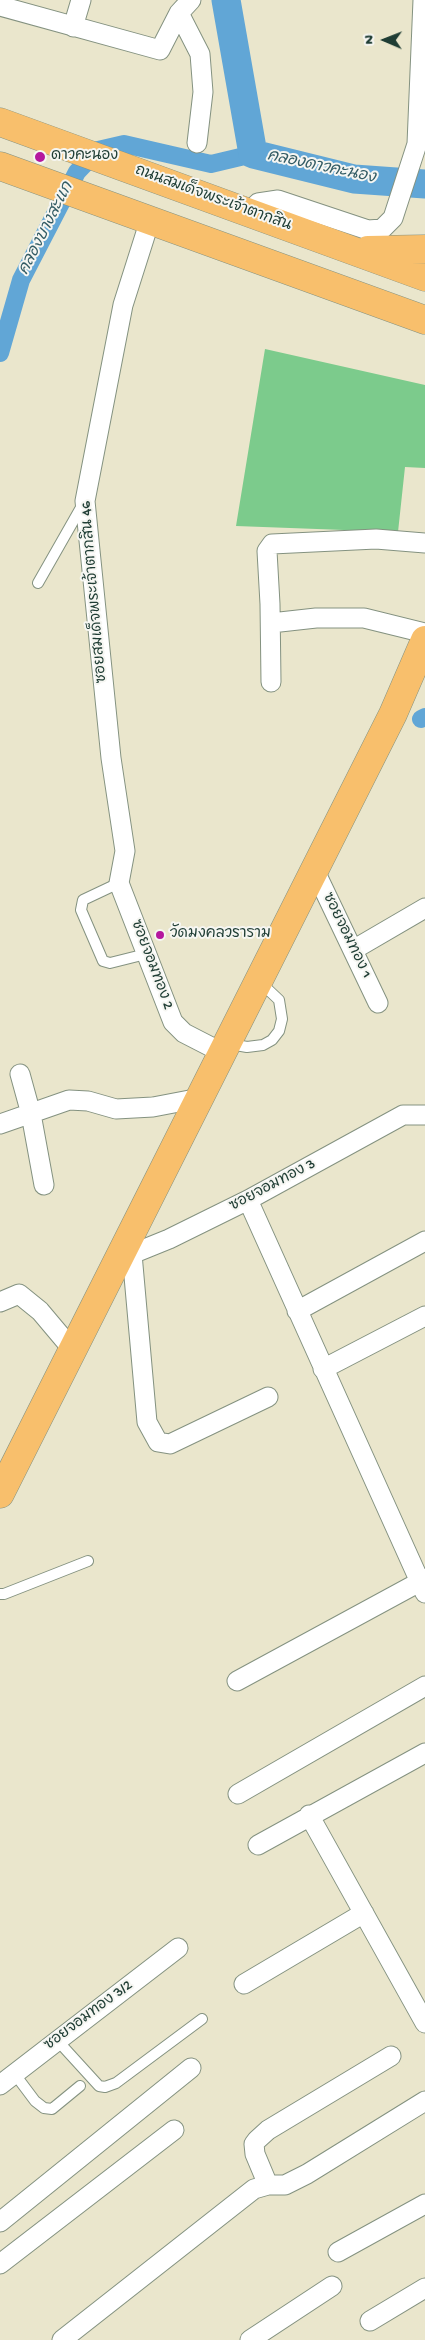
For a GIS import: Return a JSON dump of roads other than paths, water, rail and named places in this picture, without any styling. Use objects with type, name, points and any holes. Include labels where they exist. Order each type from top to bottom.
[{"type":"main road","name":"ถนนสมเด็จพระเจ้าตากสิน","points":[[0,122],[425,277]]},
{"type":"main road","points":[[0,166],[425,320]]},
{"type":"main road","points":[[349,250],[425,249]]},
{"type":"main road","points":[[0,1494],[72,1349],[125,1255],[224,1048],[392,714],[425,640]]},
{"type":"street","points":[[73,27],[81,0]]},
{"type":"street","points":[[250,213],[258,202],[278,200],[368,230],[382,229],[393,218],[417,144],[422,88],[423,0]]},
{"type":"street","points":[[0,6],[160,50],[185,6]]},
{"type":"street","points":[[185,6],[200,54],[203,92],[197,144]]},
{"type":"street","name":"ซอยสมเด็จพระเจ้าตากสิน 46","points":[[119,883],[125,851],[111,758],[85,501],[123,305],[150,220]]},
{"type":"street","points":[[271,682],[271,623],[266,551],[272,544],[376,539],[425,543]]},
{"type":"street","points":[[271,623],[316,618],[364,618],[425,633]]},
{"type":"street","name":"ซอยจอมทอง 1","points":[[314,869],[378,1003]]},
{"type":"street","name":"ซอยจอมทอง 2","points":[[119,883],[173,1022],[184,1033],[224,1048]]},
{"type":"street","points":[[353,950],[425,908]]},
{"type":"street","points":[[20,1074],[31,1114],[44,1185]]},
{"type":"street","points":[[0,1124],[70,1100],[88,1101],[116,1108],[153,1107],[200,1098]]},
{"type":"street","name":"ซอยจอมทอง 3","points":[[125,1255],[169,1239],[248,1200],[403,1115],[425,1115]]},
{"type":"street","points":[[237,1681],[423,1585],[323,1369],[248,1200]]},
{"type":"street","points":[[297,1311],[425,1241]]},
{"type":"street","points":[[125,1255],[147,1422],[158,1442],[170,1444],[268,1397]]},
{"type":"street","points":[[0,1302],[19,1294],[40,1312],[72,1349]]},
{"type":"street","points":[[323,1369],[425,1316]]},
{"type":"street","points":[[238,1794],[425,1686]]},
{"type":"street","points":[[258,1845],[309,1815],[425,1754]]},
{"type":"street","points":[[309,1815],[425,2023]]},
{"type":"street","points":[[244,1984],[364,1913]]},
{"type":"street","name":"ซอยจอมทอง 3/2","points":[[7,2079],[178,1948]]},
{"type":"street","points":[[268,2184],[255,2154],[254,2144],[257,2140],[268,2130],[391,2056]]},
{"type":"street","points":[[0,2222],[191,2068]]},
{"type":"street","points":[[62,2340],[254,2189],[268,2184],[285,2185],[308,2174],[425,2100]]},
{"type":"street","points":[[0,2264],[174,2130]]},
{"type":"street","points":[[338,2252],[425,2204]]},
{"type":"street","points":[[250,2340],[332,2286]]},
{"type":"street","points":[[370,2321],[425,2288]]},
{"type":"lane","points":[[38,583],[85,501]]},
{"type":"lane","points":[[119,883],[83,900],[81,910],[103,961],[110,964],[146,954]]},
{"type":"lane","points":[[224,1048],[263,1045],[272,1040],[279,1031],[282,1019],[279,1000],[259,981]]},
{"type":"lane","points":[[0,1594],[88,1561]]},
{"type":"lane","points":[[56,2040],[99,2086],[105,2087],[116,2083],[202,2018]]},
{"type":"lane","points":[[7,2079],[35,2102],[44,2108],[52,2109],[80,2086]]},
{"type":"waterway","name":"คลองดาวคะนอง","points":[[226,0],[253,154],[354,179],[425,184]]},
{"type":"waterway","name":"คลองบางสะแก","points":[[0,353],[21,280],[77,172],[98,150],[124,144],[211,164],[253,154]]},
{"type":"waterway","points":[[421,719],[425,717]]},
{"type":"place","name":"ดาวคะนอง","points":[[40,157]]},
{"type":"place","name":"วัดมงคลวราราม","points":[[160,935]]}]
